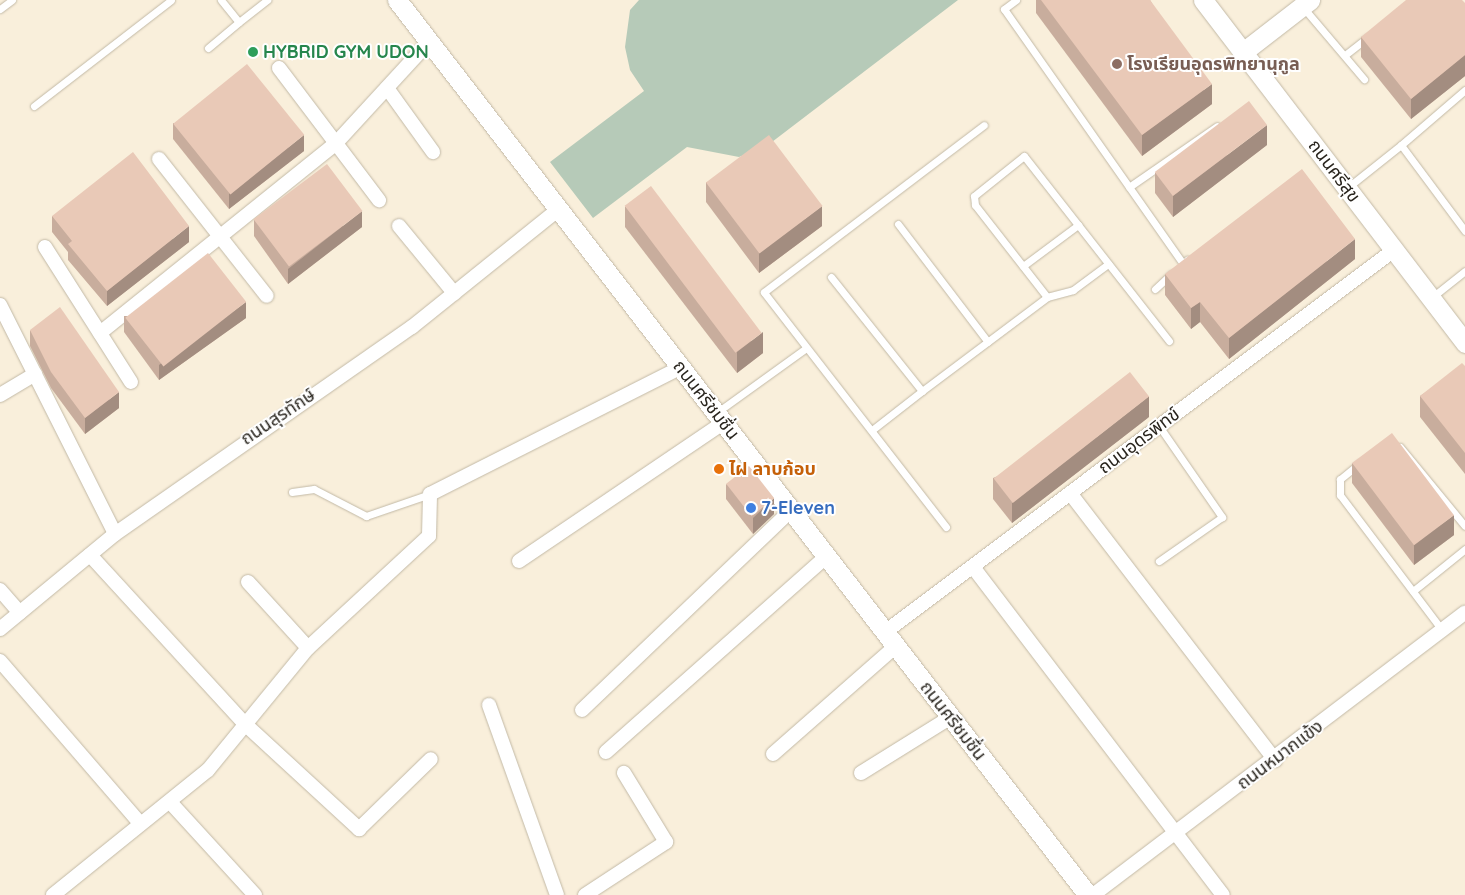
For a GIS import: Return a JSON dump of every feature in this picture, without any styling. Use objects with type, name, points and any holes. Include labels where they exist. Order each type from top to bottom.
[{"type":"street","name":"ถนนศรีชมชื่น","points":[[397,0],[1088,895]]},
{"type":"street","name":"ถนนศรีสุข","points":[[1203,0],[1465,343]]},
{"type":"street","points":[[1242,52],[1306,3]]},
{"type":"street","points":[[100,334],[336,143],[430,42]]},
{"type":"street","points":[[279,68],[379,200]]},
{"type":"street","points":[[387,88],[433,152]]},
{"type":"street","points":[[158,159],[267,296]]},
{"type":"street","name":"ถนนสุรทักษ์","points":[[0,629],[115,534],[454,293],[558,209]]},
{"type":"street","points":[[399,226],[454,293]]},
{"type":"street","points":[[45,247],[131,382]]},
{"type":"street","name":"ถนนอุดรพิทข์","points":[[773,754],[891,639],[973,567],[1394,250]]},
{"type":"street","points":[[0,305],[115,534]]},
{"type":"street","points":[[54,895],[140,822],[170,802],[208,770],[308,648],[429,536],[430,494],[681,367]]},
{"type":"street","points":[[0,396],[35,374]]},
{"type":"street","points":[[519,561],[720,418]]},
{"type":"street","points":[[1070,493],[1275,760]]},
{"type":"street","points":[[582,710],[790,510]]},
{"type":"street","points":[[90,555],[246,725],[359,829],[431,760]]},
{"type":"street","points":[[606,752],[827,556]]},
{"type":"street","points":[[973,567],[1223,895]]},
{"type":"street","points":[[248,582],[308,648]]},
{"type":"street","points":[[0,590],[20,613]]},
{"type":"street","name":"ถนนหมากแข้ง","points":[[1093,895],[1275,760],[1465,613]]},
{"type":"street","points":[[0,660],[140,822]]},
{"type":"street","points":[[488,705],[557,895]]},
{"type":"street","points":[[861,774],[951,718]]},
{"type":"street","points":[[585,895],[666,842],[624,774]]},
{"type":"street","points":[[170,802],[255,895]]},
{"type":"lane","points":[[0,9],[12,0]]},
{"type":"lane","points":[[34,106],[171,0]]},
{"type":"lane","points":[[221,0],[239,22]]},
{"type":"lane","points":[[208,48],[267,0]]},
{"type":"lane","points":[[1016,0],[1004,10],[1183,264]]},
{"type":"lane","points":[[1306,3],[1364,79]]},
{"type":"lane","points":[[1345,56],[1376,31]]},
{"type":"lane","points":[[1347,188],[1465,90]]},
{"type":"lane","points":[[1128,187],[1225,120]]},
{"type":"lane","points":[[946,527],[764,292],[984,126]]},
{"type":"lane","points":[[1401,145],[1465,231]]},
{"type":"lane","points":[[1048,297],[975,205],[974,196],[1024,156],[1168,341]]},
{"type":"lane","points":[[898,224],[988,342]]},
{"type":"lane","points":[[1023,266],[1078,225]]},
{"type":"lane","points":[[1155,289],[1199,252]]},
{"type":"lane","points":[[872,430],[1048,297],[1073,290],[1108,264]]},
{"type":"lane","points":[[1431,298],[1465,271]]},
{"type":"lane","points":[[831,277],[922,392]]},
{"type":"lane","points":[[720,418],[806,348]]},
{"type":"lane","points":[[1159,426],[1222,517],[1159,561]]},
{"type":"lane","points":[[1390,446],[1408,453],[1465,526]]},
{"type":"lane","points":[[1367,458],[1340,479],[1340,495],[1442,630]]},
{"type":"lane","points":[[292,492],[314,489],[366,516],[430,494]]},
{"type":"lane","points":[[1413,591],[1465,549]]},
{"type":"green space","points":[[639,0],[958,0],[768,145],[739,157],[687,147],[593,218],[550,162],[644,91],[630,70],[625,47],[630,10]]},
{"type":"building","points":[[1041,0],[1150,0],[1212,84],[1142,135]]},
{"type":"building","points":[[1406,0],[1462,0],[1465,3],[1465,55],[1411,99],[1361,37]]},
{"type":"building","points":[[247,64],[304,135],[230,195],[173,124]]},
{"type":"building","points":[[1249,101],[1267,125],[1173,196],[1155,172]]},
{"type":"building","points":[[769,135],[823,206],[759,254],[706,183]]},
{"type":"building","points":[[133,152],[189,226],[107,291],[68,244],[72,241],[52,216]]},
{"type":"building","points":[[327,164],[363,211],[289,266],[254,219]]},
{"type":"building","points":[[1302,169],[1355,239],[1229,338],[1200,302],[1191,308],[1165,274]]},
{"type":"building","points":[[651,186],[762,333],[735,353],[625,206]]},
{"type":"building","points":[[208,253],[246,302],[163,367],[125,318]]},
{"type":"building","points":[[60,307],[119,392],[85,418],[51,372],[30,330]]},
{"type":"building","points":[[1462,363],[1465,366],[1465,453],[1420,396]]},
{"type":"building","points":[[1130,372],[1149,396],[1013,503],[994,479]]},
{"type":"building","points":[[1392,433],[1454,515],[1414,545],[1352,463]]},
{"type":"building","points":[[749,466],[774,498],[751,516],[726,484]]},
{"type":"place","name":"HYBRID GYM UDON","points":[[253,52]]},
{"type":"place","name":"โรงเรียนอุดรพิทยานุกูล","points":[[1117,64]]},
{"type":"place","name":"ไฝ ลาบก้อบ","points":[[719,469]]},
{"type":"place","name":"7-Eleven","points":[[751,508]]}]
